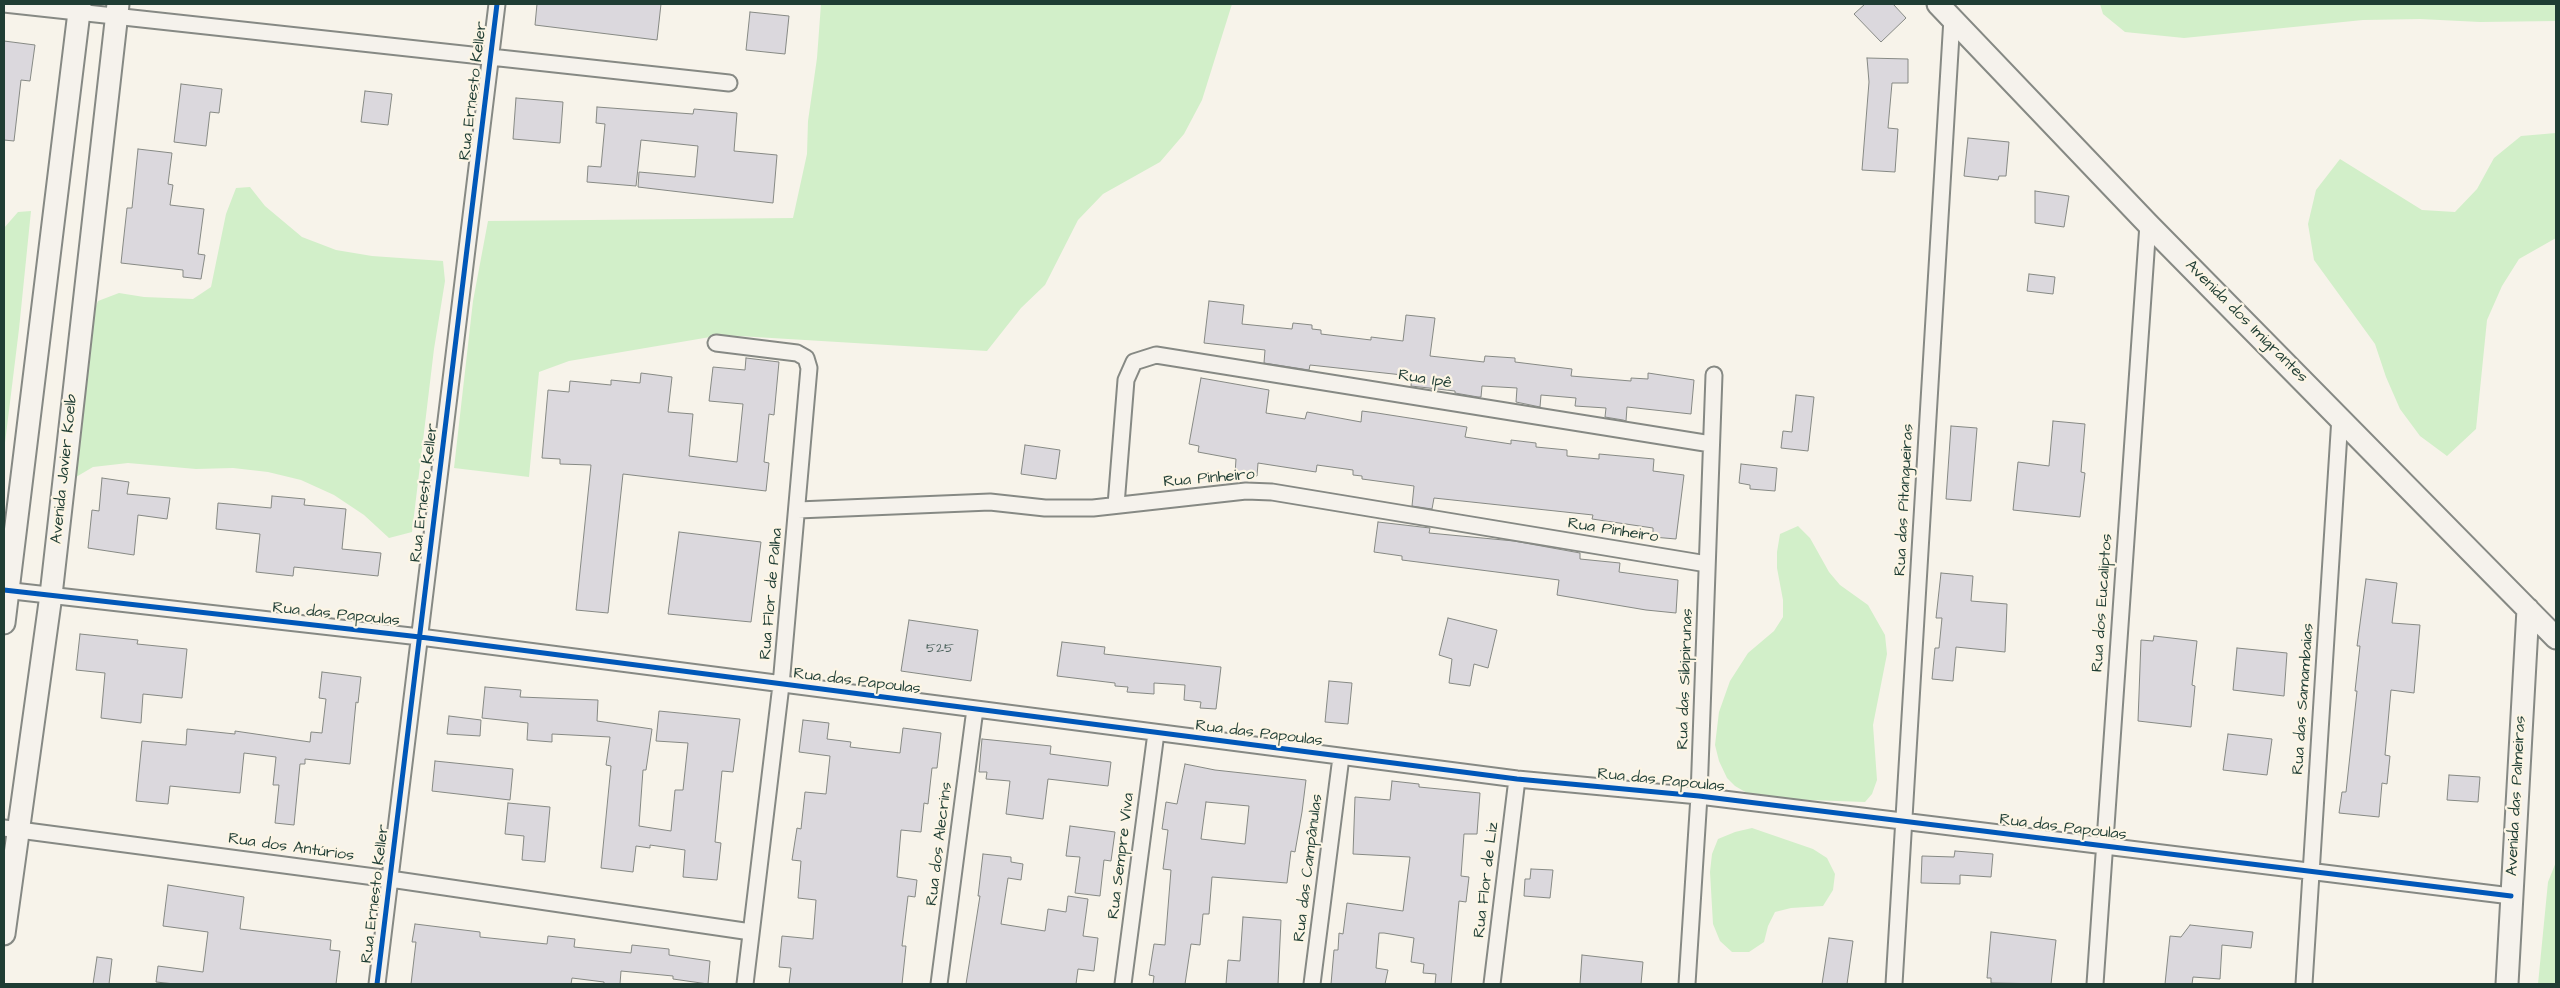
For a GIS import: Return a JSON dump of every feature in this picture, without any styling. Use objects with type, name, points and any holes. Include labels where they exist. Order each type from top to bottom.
[{"type":"street","points":[[4,4],[117,11],[490,58],[729,83]]},
{"type":"street","name":"Rua Ernesto Keller","points":[[377,984],[497,4]]},
{"type":"street","points":[[4,623],[6,590],[79,9]]},
{"type":"street","name":"Avenida Javier Koelb","points":[[4,934],[11,828],[51,596],[117,11]]},
{"type":"street","name":"Avenida dos Imigrantes","points":[[1945,11],[2148,224],[2556,638]]},
{"type":"street","name":"Rua das Pitangueiras","points":[[1894,984],[1945,11]]},
{"type":"street","name":"Rua dos Eucaliptos","points":[[2095,984],[2103,846],[2148,224]]},
{"type":"street","name":"Rua Flor de Palha","points":[[716,343],[797,353],[806,358],[809,368],[782,685],[745,984]]},
{"type":"street","name":"Rua Ipê","points":[[1116,506],[1126,380],[1134,362],[1156,355],[1712,444]]},
{"type":"street","name":"Rua das Sibipirunas","points":[[1687,984],[1699,796],[1714,375]]},
{"type":"street","name":"Rua das Samambaias","points":[[2304,984],[2340,417]]},
{"type":"street","name":"Rua Pinheiro","points":[[798,510],[990,502],[1045,508],[1116,506],[1246,491],[1272,492],[1707,564]]},
{"type":"street","name":"Rua das Papoulas","points":[[6,590],[420,637],[1517,779],[1699,796],[2511,896]]},
{"type":"street","name":"Avenida das Palmeiras","points":[[2506,984],[2528,608]]},
{"type":"street","name":"Rua dos Alecrins","points":[[939,984],[975,709]]},
{"type":"street","name":"Rua Sempre Viva","points":[[1124,984],[1156,733]]},
{"type":"street","name":"Rua das Campânulas","points":[[1312,984],[1341,757]]},
{"type":"street","name":"Rua Flor de Liz","points":[[1492,984],[1517,779]]},
{"type":"street","name":"Rua dos Antúrios","points":[[11,828],[390,879],[751,932]]},
{"type":"green space","points":[[821,4],[1232,4],[1202,100],[1184,134],[1160,162],[1103,194],[1078,220],[1045,285],[1021,308],[987,351],[722,335],[569,361],[539,372],[529,477],[454,468],[473,301],[488,221],[793,218],[807,154],[808,121],[817,58]]},
{"type":"green space","points":[[2100,4],[2556,4],[2556,21],[2363,20],[2184,38],[2125,32],[2103,14]]},
{"type":"green space","points":[[2556,133],[2556,238],[2519,259],[2502,286],[2487,320],[2476,429],[2447,456],[2420,436],[2400,409],[2386,377],[2375,344],[2314,260],[2308,224],[2316,190],[2340,159],[2422,210],[2455,212],[2477,189],[2494,158],[2521,136]]},
{"type":"green space","points":[[250,187],[265,206],[302,237],[336,250],[372,256],[443,261],[445,281],[434,349],[412,532],[389,538],[364,515],[334,495],[301,480],[268,472],[233,468],[196,469],[128,463],[93,467],[76,477],[69,472],[90,321],[98,301],[119,293],[144,297],[193,299],[211,287],[226,214],[236,188]]},
{"type":"green space","points":[[31,211],[4,451],[4,228],[18,212]]},
{"type":"green space","points":[[1798,526],[1810,538],[1829,572],[1840,585],[1868,605],[1885,635],[1887,654],[1873,725],[1877,780],[1872,794],[1865,802],[1782,799],[1747,793],[1735,786],[1727,778],[1719,761],[1715,745],[1719,712],[1730,681],[1748,653],[1774,631],[1783,617],[1783,600],[1777,568],[1777,552],[1780,534]]},
{"type":"green space","points":[[1752,828],[1813,849],[1827,858],[1835,874],[1833,890],[1823,906],[1791,908],[1775,912],[1768,926],[1764,942],[1749,952],[1732,952],[1720,941],[1713,924],[1710,872],[1712,854],[1718,839]]},
{"type":"green space","points":[[2556,862],[2556,984],[2538,984],[2548,882]]},
{"type":"building","points":[[537,4],[661,4],[657,40],[535,25]]},
{"type":"building","points":[[1865,4],[1893,4],[1906,18],[1881,42],[1854,14]]},
{"type":"building","points":[[750,12],[789,16],[785,54],[746,50]]},
{"type":"building","points":[[4,41],[35,45],[30,81],[21,80],[14,141],[4,140]]},
{"type":"building","points":[[1867,58],[1908,59],[1908,83],[1892,83],[1888,128],[1898,129],[1895,172],[1862,170],[1869,82]]},
{"type":"building","points":[[181,84],[222,89],[219,113],[210,112],[206,146],[174,142]]},
{"type":"building","points":[[365,91],[392,94],[388,125],[361,122]]},
{"type":"building","points":[[516,98],[563,102],[560,143],[513,139]]},
{"type":"building","points":[[597,107],[693,114],[694,109],[737,113],[734,151],[777,155],[773,203],[638,187],[639,172],[695,177],[698,146],[641,140],[636,186],[587,182],[588,166],[601,167],[605,124],[596,123]]},
{"type":"building","points":[[1968,138],[2009,142],[2006,176],[1999,176],[1998,180],[1964,176]]},
{"type":"building","points":[[138,149],[172,153],[168,184],[173,185],[170,205],[204,209],[198,254],[205,255],[201,279],[183,277],[183,270],[121,263],[127,208],[132,208]]},
{"type":"building","points":[[2035,191],[2069,196],[2064,227],[2035,223]]},
{"type":"building","points":[[2029,274],[2055,277],[2053,294],[2027,291]]},
{"type":"building","points":[[1209,301],[1244,305],[1242,324],[1292,329],[1293,323],[1312,325],[1312,329],[1321,330],[1321,334],[1371,340],[1371,337],[1403,341],[1406,315],[1435,318],[1430,356],[1484,362],[1485,356],[1515,358],[1515,362],[1572,369],[1571,376],[1631,381],[1631,378],[1648,379],[1648,373],[1694,380],[1691,414],[1627,407],[1626,421],[1605,417],[1606,408],[1575,406],[1576,398],[1541,395],[1540,407],[1516,402],[1517,388],[1482,386],[1481,397],[1478,397],[1455,393],[1455,391],[1411,386],[1412,376],[1310,365],[1309,370],[1264,363],[1265,350],[1204,343]]},
{"type":"building","points":[[746,358],[779,362],[774,415],[769,414],[764,462],[769,463],[766,491],[623,474],[608,613],[576,610],[591,465],[560,464],[560,459],[542,458],[548,390],[569,392],[570,381],[611,385],[611,380],[640,383],[641,373],[672,377],[668,412],[693,414],[689,456],[737,462],[743,404],[709,401],[713,367],[745,370]]},
{"type":"building","points":[[1201,378],[1269,390],[1266,413],[1305,419],[1307,412],[1361,422],[1362,411],[1467,427],[1465,437],[1511,444],[1511,440],[1536,443],[1536,447],[1567,450],[1567,456],[1599,459],[1599,454],[1654,459],[1653,471],[1684,475],[1676,539],[1653,537],[1653,528],[1592,519],[1593,515],[1434,498],[1432,509],[1412,506],[1414,486],[1362,479],[1362,476],[1353,475],[1353,470],[1317,465],[1316,472],[1258,463],[1257,476],[1235,474],[1236,459],[1198,452],[1199,446],[1189,444]]},
{"type":"building","points":[[1796,395],[1814,397],[1808,451],[1781,448],[1783,431],[1792,432]]},
{"type":"building","points":[[2053,421],[2085,424],[2081,472],[2085,473],[2080,517],[2013,510],[2018,462],[2049,466]]},
{"type":"building","points":[[1951,426],[1977,428],[1971,501],[1946,499]]},
{"type":"building","points":[[1025,445],[1060,450],[1056,479],[1021,474]]},
{"type":"building","points":[[1741,464],[1777,468],[1775,491],[1750,489],[1750,485],[1739,483]]},
{"type":"building","points":[[102,478],[129,482],[127,494],[170,498],[167,519],[138,515],[134,555],[88,548],[92,510],[99,511]]},
{"type":"building","points":[[272,496],[305,499],[304,505],[346,509],[342,549],[381,553],[378,576],[294,567],[293,576],[256,572],[260,534],[216,529],[218,503],[271,508]]},
{"type":"building","points":[[1378,522],[1430,528],[1429,533],[1514,541],[1580,553],[1580,559],[1620,563],[1619,572],[1678,580],[1676,613],[1646,610],[1557,595],[1559,580],[1402,560],[1402,556],[1374,552]]},
{"type":"building","points":[[679,532],[761,542],[751,622],[668,614]]},
{"type":"building","points":[[1941,573],[1973,576],[1971,601],[2007,604],[2005,652],[1956,647],[1953,681],[1932,679],[1935,648],[1939,648],[1942,618],[1936,618]]},
{"type":"building","points":[[2366,579],[2397,583],[2392,623],[2420,625],[2414,693],[2391,690],[2385,755],[2390,756],[2387,784],[2382,783],[2379,817],[2339,813],[2342,792],[2346,792],[2357,691],[2355,691],[2360,646],[2357,646]]},
{"type":"building","points":[[1448,618],[1497,630],[1488,668],[1474,664],[1470,686],[1449,683],[1452,659],[1439,655]]},
{"type":"building","points":[[909,620],[978,630],[971,681],[901,671]]},
{"type":"building","points":[[80,634],[138,640],[137,644],[187,649],[182,698],[143,694],[141,723],[101,718],[105,673],[76,670]]},
{"type":"building","points":[[2154,636],[2197,641],[2192,685],[2195,686],[2191,727],[2138,721],[2141,640],[2153,641]]},
{"type":"building","points":[[1062,642],[1105,647],[1104,654],[1221,667],[1216,709],[1200,708],[1201,702],[1184,700],[1185,685],[1154,683],[1154,694],[1127,692],[1128,687],[1115,686],[1115,683],[1057,676]]},
{"type":"building","points":[[2237,648],[2287,653],[2284,696],[2233,690]]},
{"type":"building","points":[[322,672],[361,677],[358,703],[356,702],[350,764],[305,759],[305,764],[300,764],[294,825],[275,823],[279,785],[273,785],[276,757],[244,753],[240,793],[170,786],[168,804],[136,801],[142,741],[186,745],[187,729],[235,734],[235,731],[310,742],[311,732],[322,733],[326,699],[319,698]]},
{"type":"building","points":[[1329,681],[1352,683],[1348,724],[1325,722]]},
{"type":"building","points":[[485,687],[521,690],[520,697],[598,700],[597,721],[652,729],[646,770],[643,770],[639,826],[671,831],[675,790],[683,790],[688,743],[656,741],[659,711],[740,719],[733,772],[722,771],[715,842],[721,843],[717,880],[683,877],[685,850],[650,845],[650,848],[636,846],[633,872],[601,868],[611,766],[606,765],[610,737],[552,734],[552,742],[527,740],[528,723],[482,718]]},
{"type":"building","points":[[449,716],[481,720],[480,736],[447,734]]},
{"type":"building","points":[[803,720],[829,723],[827,739],[851,742],[850,747],[900,753],[903,728],[941,733],[937,768],[932,768],[928,804],[924,803],[921,832],[901,830],[897,877],[917,880],[915,897],[908,896],[902,946],[906,946],[902,984],[789,984],[791,968],[779,967],[782,936],[813,939],[816,900],[798,898],[801,861],[792,860],[797,828],[801,829],[805,792],[826,794],[830,756],[799,752]]},
{"type":"building","points":[[2228,734],[2272,739],[2267,775],[2223,770]]},
{"type":"building","points":[[982,739],[1051,746],[1050,754],[1111,762],[1108,786],[1048,779],[1043,819],[1006,814],[1010,781],[986,779],[987,772],[979,772]]},
{"type":"building","points":[[435,761],[513,769],[510,800],[432,791]]},
{"type":"building","points":[[1185,764],[1215,770],[1306,780],[1295,852],[1291,851],[1287,883],[1212,877],[1209,914],[1203,914],[1200,945],[1191,944],[1185,984],[1153,984],[1154,976],[1149,975],[1154,944],[1165,945],[1171,870],[1163,869],[1168,830],[1162,829],[1166,802],[1177,804]],"holes":[[[1206,802],[1249,806],[1245,844],[1201,839]]]},
{"type":"building","points":[[2449,775],[2480,777],[2478,802],[2447,800]]},
{"type":"building","points":[[1392,781],[1419,784],[1419,787],[1480,793],[1477,834],[1464,834],[1461,876],[1469,877],[1466,902],[1459,901],[1451,984],[1435,984],[1436,974],[1423,973],[1424,964],[1411,962],[1414,938],[1379,933],[1376,968],[1388,970],[1385,984],[1331,984],[1334,950],[1338,950],[1339,933],[1343,934],[1347,903],[1403,911],[1410,857],[1353,854],[1355,797],[1390,800]]},
{"type":"building","points":[[508,803],[550,807],[545,862],[522,860],[524,836],[505,834]]},
{"type":"building","points":[[1070,826],[1115,832],[1111,861],[1104,860],[1100,896],[1075,893],[1080,857],[1066,856]]},
{"type":"building","points":[[1955,851],[1993,854],[1991,877],[1960,875],[1960,884],[1921,883],[1922,856],[1954,857]]},
{"type":"building","points":[[983,854],[1011,857],[1011,862],[1023,864],[1021,880],[1008,878],[1001,924],[1045,931],[1048,909],[1066,912],[1068,896],[1088,899],[1083,936],[1098,938],[1094,971],[1078,969],[1076,984],[966,984],[980,896],[978,896]]},
{"type":"building","points":[[1531,869],[1553,870],[1550,898],[1524,896],[1525,879],[1530,879]]},
{"type":"building","points":[[168,885],[244,897],[240,929],[331,940],[330,950],[340,951],[336,984],[175,984],[156,982],[158,966],[203,972],[208,932],[163,926]]},
{"type":"building","points":[[1243,917],[1281,920],[1278,984],[1226,984],[1228,960],[1240,961]]},
{"type":"building","points":[[415,924],[480,932],[480,937],[547,944],[548,936],[575,939],[574,947],[631,953],[632,945],[669,949],[669,955],[710,961],[708,984],[673,979],[673,976],[621,971],[620,984],[604,984],[604,982],[572,978],[571,984],[411,984],[416,942],[412,942]]},
{"type":"building","points":[[2190,925],[2253,932],[2251,948],[2222,945],[2220,979],[2193,977],[2192,984],[2165,984],[2170,936],[2181,937]]},
{"type":"building","points":[[1991,932],[2056,940],[2051,984],[1991,983],[1991,978],[1987,978]]},
{"type":"building","points":[[1829,938],[1853,941],[1847,984],[1822,984]]},
{"type":"building","points":[[1582,955],[1643,962],[1641,984],[1580,984]]},
{"type":"building","points":[[97,957],[112,959],[109,984],[93,984]]},
{"type":"cycle path","points":[[377,984],[497,4]]},
{"type":"cycle path","points":[[4,590],[420,637],[1517,779],[1699,796],[2511,896]]}]
